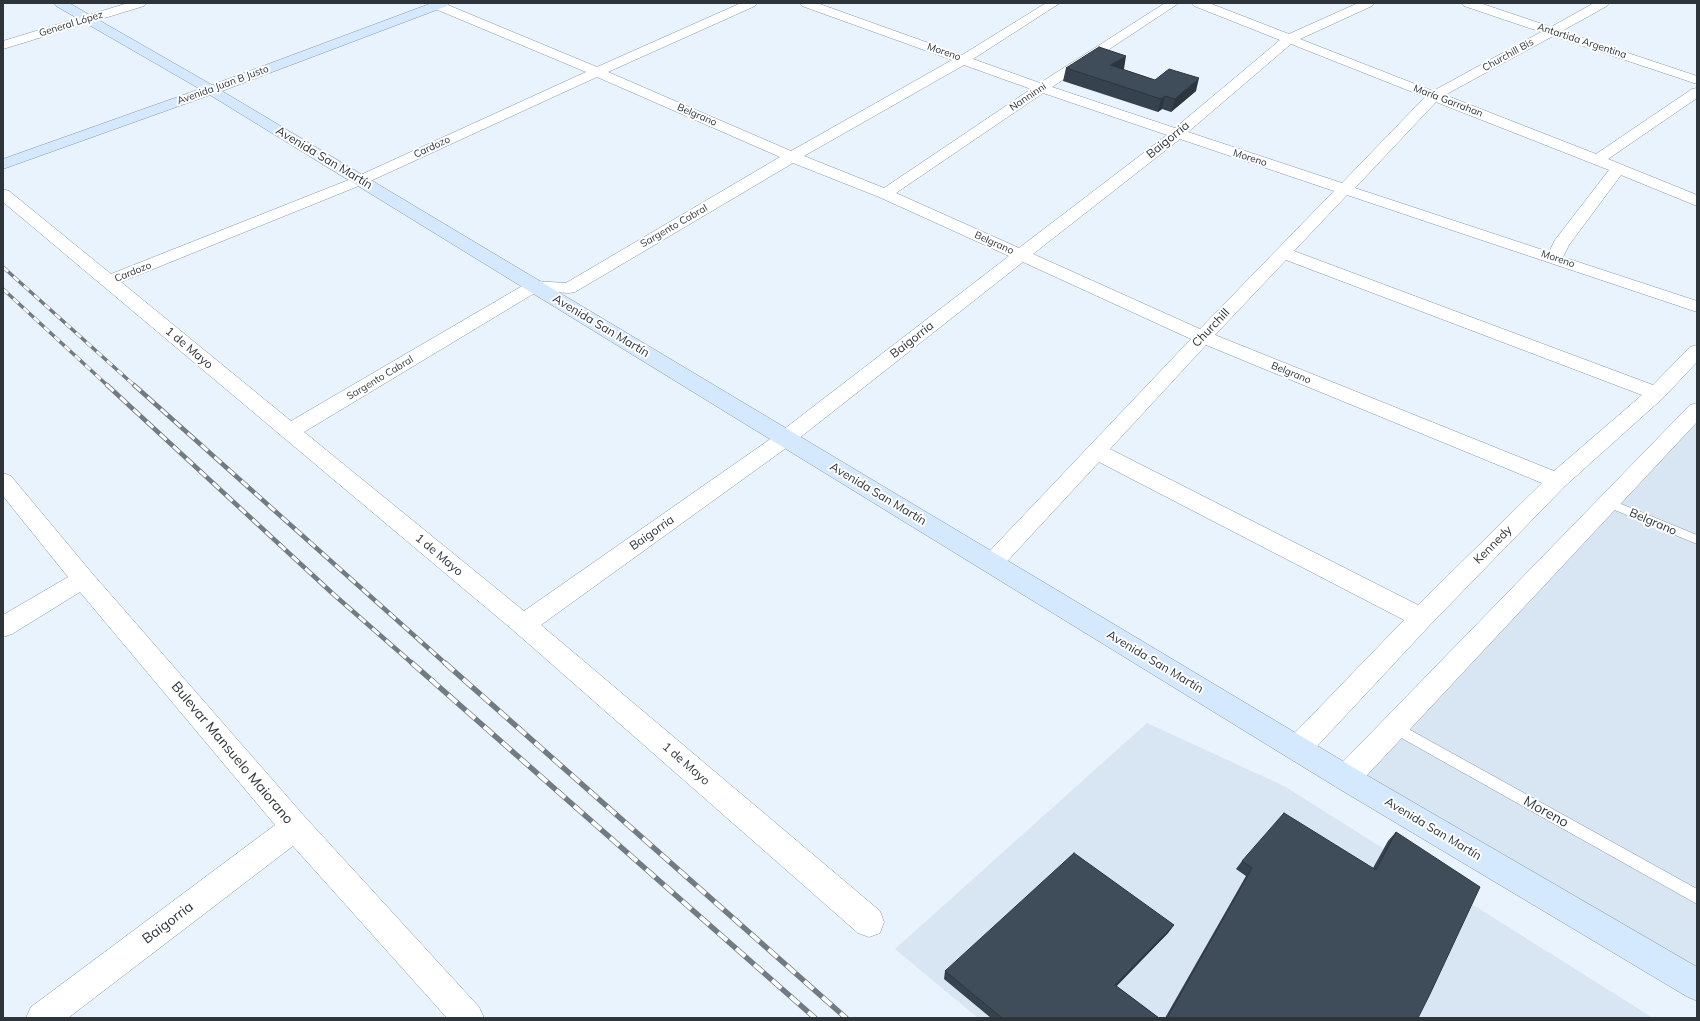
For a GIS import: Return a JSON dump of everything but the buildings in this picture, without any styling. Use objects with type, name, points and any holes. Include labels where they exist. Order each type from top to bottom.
[{"type":"street","name":"Avenida San Martín","points":[[60,3],[211,90],[1346,778],[1697,985]]},
{"type":"street","name":"General López","points":[[3,45],[140,3]]},
{"type":"street","name":"Cardozo","points":[[108,281],[361,180],[751,3]]},
{"type":"street","name":"Moreno","points":[[806,3],[1041,88],[1697,306]]},
{"type":"street","name":"Sargento Cabral","points":[[290,432],[535,286],[569,288],[792,157],[964,59],[1054,3]]},
{"type":"street","name":"Nanninni","points":[[885,194],[1041,88],[1173,3]]},
{"type":"street","name":"María Garrahan","points":[[1198,3],[1618,168],[1697,201]]},
{"type":"street","name":"Baigorria","points":[[523,624],[786,438],[1177,134],[1289,39],[1368,3]]},
{"type":"street","name":"Antartida Argentina","points":[[1468,3],[1697,80]]},
{"type":"street","name":"Churchill Bis","points":[[1434,96],[1603,3]]},
{"type":"street","name":"Belgrano","points":[[438,4],[792,157],[885,194],[1202,337],[1557,481]]},
{"type":"street","name":"Avenida Juan B Justo","points":[[3,164],[211,90],[438,4]]},
{"type":"street","points":[[1597,160],[1697,92]]},
{"type":"street","name":"Churchill","points":[[992,563],[1202,337],[1434,96]]},
{"type":"street","points":[[1554,258],[1561,244],[1618,168]]},
{"type":"street","name":"1 de Mayo","points":[[3,194],[523,624],[869,922]]},
{"type":"street","points":[[1283,253],[1656,393]]},
{"type":"street","name":"Kennedy","points":[[1298,748],[1421,618],[1557,481],[1656,393],[1697,351]]},
{"type":"street","points":[[1346,778],[1697,410]]},
{"type":"street","points":[[1096,451],[1421,618]]},
{"type":"street","name":"Bulevar Mansuelo Maiorano","points":[[3,481],[83,579],[295,827],[468,1018]]},
{"type":"street","points":[[3,626],[83,579]]},
{"type":"street","name":"Baigorria","points":[[42,1018],[295,827]]},
{"type":"lane","name":"Belgrano","points":[[1609,503],[1697,540]]},
{"type":"lane","name":"Moreno","points":[[1394,728],[1697,897]]},
{"type":"shaded area","points":[[1697,410],[1697,985],[1346,778]]},
{"type":"shaded area","points":[[1147,723],[1284,786],[1653,1018],[978,1018],[895,949]]},
{"type":"railway","points":[[3,267],[135,386]]},
{"type":"railway","points":[[3,289],[108,386]]},
{"type":"railway","points":[[107,385],[332,593],[413,664]]},
{"type":"railway","points":[[134,385],[446,664]]},
{"type":"railway","points":[[412,663],[815,1018]]},
{"type":"railway","points":[[445,663],[846,1018]]}]
